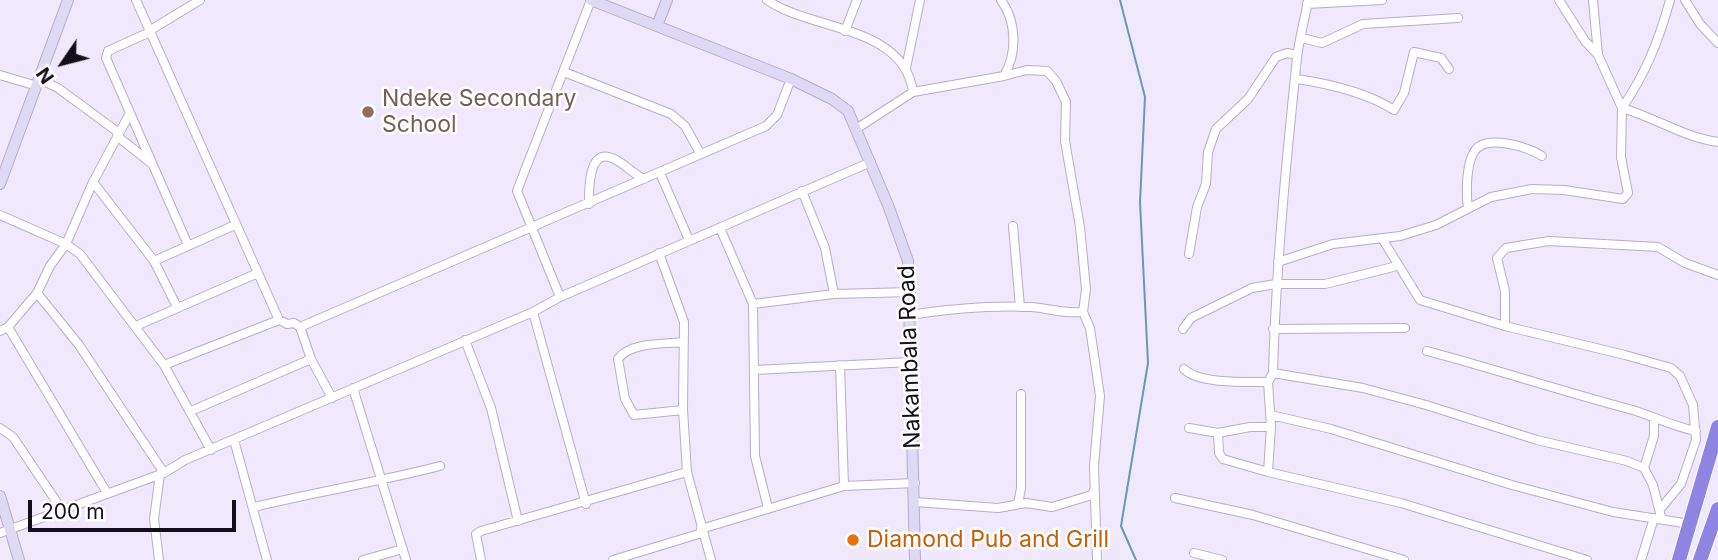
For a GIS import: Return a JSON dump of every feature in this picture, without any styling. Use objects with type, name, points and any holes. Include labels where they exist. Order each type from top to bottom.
[{"type":"highway","points":[[1679,560],[1718,427]]},
{"type":"highway","points":[[1700,560],[1718,509]]},
{"type":"main road","points":[[0,184],[68,0]]},
{"type":"main road","name":"Nakambala Road","points":[[591,0],[791,79],[841,104],[856,129],[900,234],[908,261],[911,292],[915,560]]},
{"type":"main road","points":[[657,26],[667,0]]},
{"type":"main road","points":[[0,496],[5,531],[19,560]]},
{"type":"street","points":[[136,0],[279,320],[287,324],[295,323],[300,327],[311,359],[332,398]]},
{"type":"street","points":[[188,245],[106,54],[200,0]]},
{"type":"street","points":[[560,297],[517,191],[591,0]]},
{"type":"street","points":[[767,0],[889,50],[906,68],[913,92]]},
{"type":"street","points":[[845,31],[857,0]]},
{"type":"street","points":[[906,68],[920,0]]},
{"type":"street","points":[[1001,0],[1014,40],[1013,57],[1004,76]]},
{"type":"street","points":[[1268,472],[1271,415],[1268,382],[1273,373],[1276,284],[1287,186],[1286,150],[1297,79],[1297,55],[1308,2],[1382,0]]},
{"type":"street","points":[[1278,262],[1333,244],[1371,238],[1383,240],[1436,225],[1491,197],[1532,189],[1564,190],[1623,200],[1627,197],[1620,157],[1622,108],[1598,55],[1585,41],[1559,0]]},
{"type":"street","points":[[1593,0],[1598,55]]},
{"type":"street","points":[[1622,108],[1644,76],[1658,45],[1670,0]]},
{"type":"street","points":[[1685,0],[1700,24],[1718,43]]},
{"type":"street","points":[[1302,38],[1322,43],[1363,24],[1458,18]]},
{"type":"street","points":[[1297,79],[1341,88],[1381,102],[1394,110],[1398,109],[1404,93],[1414,52],[1441,58],[1449,69]]},
{"type":"street","points":[[1189,254],[1197,208],[1206,184],[1208,152],[1216,129],[1248,99],[1276,57],[1287,53],[1297,55]]},
{"type":"street","points":[[856,129],[913,92],[1027,70],[1047,71],[1056,80],[1066,102],[1065,141],[1080,227],[1086,289],[1083,312],[1090,328],[1100,396],[1094,491],[1097,560]]},
{"type":"street","points":[[564,72],[679,119],[700,153]]},
{"type":"street","points":[[0,75],[58,88],[153,165]]},
{"type":"street","points":[[300,327],[589,204],[773,121],[791,79]]},
{"type":"street","points":[[1622,108],[1645,115],[1687,136],[1718,142]]},
{"type":"street","points":[[107,493],[4,329],[37,293],[50,266],[66,244],[93,182],[130,113]]},
{"type":"street","points":[[1468,208],[1469,173],[1473,152],[1477,148],[1491,143],[1517,145],[1542,156]]},
{"type":"street","points":[[589,204],[592,168],[606,157],[614,158],[630,173],[644,179]]},
{"type":"street","points":[[5,531],[162,474],[211,450],[533,312],[560,297],[659,253],[871,162]]},
{"type":"street","points":[[660,173],[689,240]]},
{"type":"street","points":[[93,182],[154,261],[177,307]]},
{"type":"street","points":[[802,191],[825,248],[834,294]]},
{"type":"street","points":[[0,215],[66,244],[80,254],[164,365],[211,450]]},
{"type":"street","points":[[154,261],[235,225]]},
{"type":"street","points":[[1013,226],[1020,307]]},
{"type":"street","points":[[720,228],[753,303],[755,456],[768,508]]},
{"type":"street","points":[[1383,240],[1420,300],[1505,326],[1582,342],[1671,368],[1680,376],[1693,405],[1696,431],[1692,457],[1681,484],[1658,515],[1641,560]]},
{"type":"street","points":[[1505,326],[1505,291],[1497,258],[1506,248],[1549,241],[1658,247],[1685,262],[1718,275]]},
{"type":"street","points":[[659,253],[684,322],[683,410],[687,472],[710,560]]},
{"type":"street","points":[[1183,329],[1191,318],[1252,288],[1276,284],[1325,284],[1393,267]]},
{"type":"street","points":[[136,326],[258,273]]},
{"type":"street","points":[[753,303],[834,294],[911,292]]},
{"type":"street","points":[[37,293],[79,345],[162,474],[154,519],[159,560]]},
{"type":"street","points":[[910,314],[1020,307],[1061,314],[1083,312]]},
{"type":"street","points":[[533,312],[586,504]]},
{"type":"street","points":[[164,365],[279,320]]},
{"type":"street","points":[[1273,330],[1405,328]]},
{"type":"street","points":[[465,340],[491,408],[518,521]]},
{"type":"street","points":[[683,410],[634,415],[625,399],[618,359],[623,353],[644,346],[684,342]]},
{"type":"street","points":[[1427,351],[1696,431]]},
{"type":"street","points":[[191,411],[311,359]]},
{"type":"street","points":[[755,370],[910,362]]},
{"type":"street","points":[[840,365],[844,486]]},
{"type":"street","points":[[1184,369],[1194,376],[1216,380],[1268,382]]},
{"type":"street","points":[[1273,373],[1363,388],[1537,440],[1627,461],[1644,468]]},
{"type":"street","points":[[353,388],[406,560]]},
{"type":"street","points":[[1018,504],[1021,488],[1021,394]]},
{"type":"street","points":[[1271,415],[1331,429],[1512,485],[1614,512],[1658,515],[1691,524]]},
{"type":"street","points":[[1654,418],[1652,446],[1644,468],[1658,515]]},
{"type":"street","points":[[1189,428],[1218,433],[1250,427],[1271,427]]},
{"type":"street","points":[[0,428],[13,437],[62,510]]},
{"type":"street","points":[[1218,433],[1220,457],[1268,472],[1401,503],[1587,560]]},
{"type":"street","points":[[234,440],[267,560]]},
{"type":"street","points":[[254,507],[319,491],[382,482],[440,466]]},
{"type":"street","points":[[481,560],[476,534],[586,504],[687,472]]},
{"type":"street","points":[[613,560],[768,508],[844,486],[915,483]]},
{"type":"street","points":[[915,502],[998,508],[1018,504],[1052,507],[1082,499],[1092,495],[1094,491]]},
{"type":"street","points":[[1175,498],[1252,515],[1404,560]]},
{"type":"street","points":[[363,560],[403,549]]},
{"type":"street","points":[[1194,553],[1222,560]]},
{"type":"waterway","points":[[1120,0],[1145,97],[1140,202],[1148,363],[1121,526],[1136,560]]},
{"type":"place","name":"Ndeke Secondary School","points":[[368,112]]},
{"type":"place","name":"Diamond Pub and Grill","points":[[853,540]]}]
